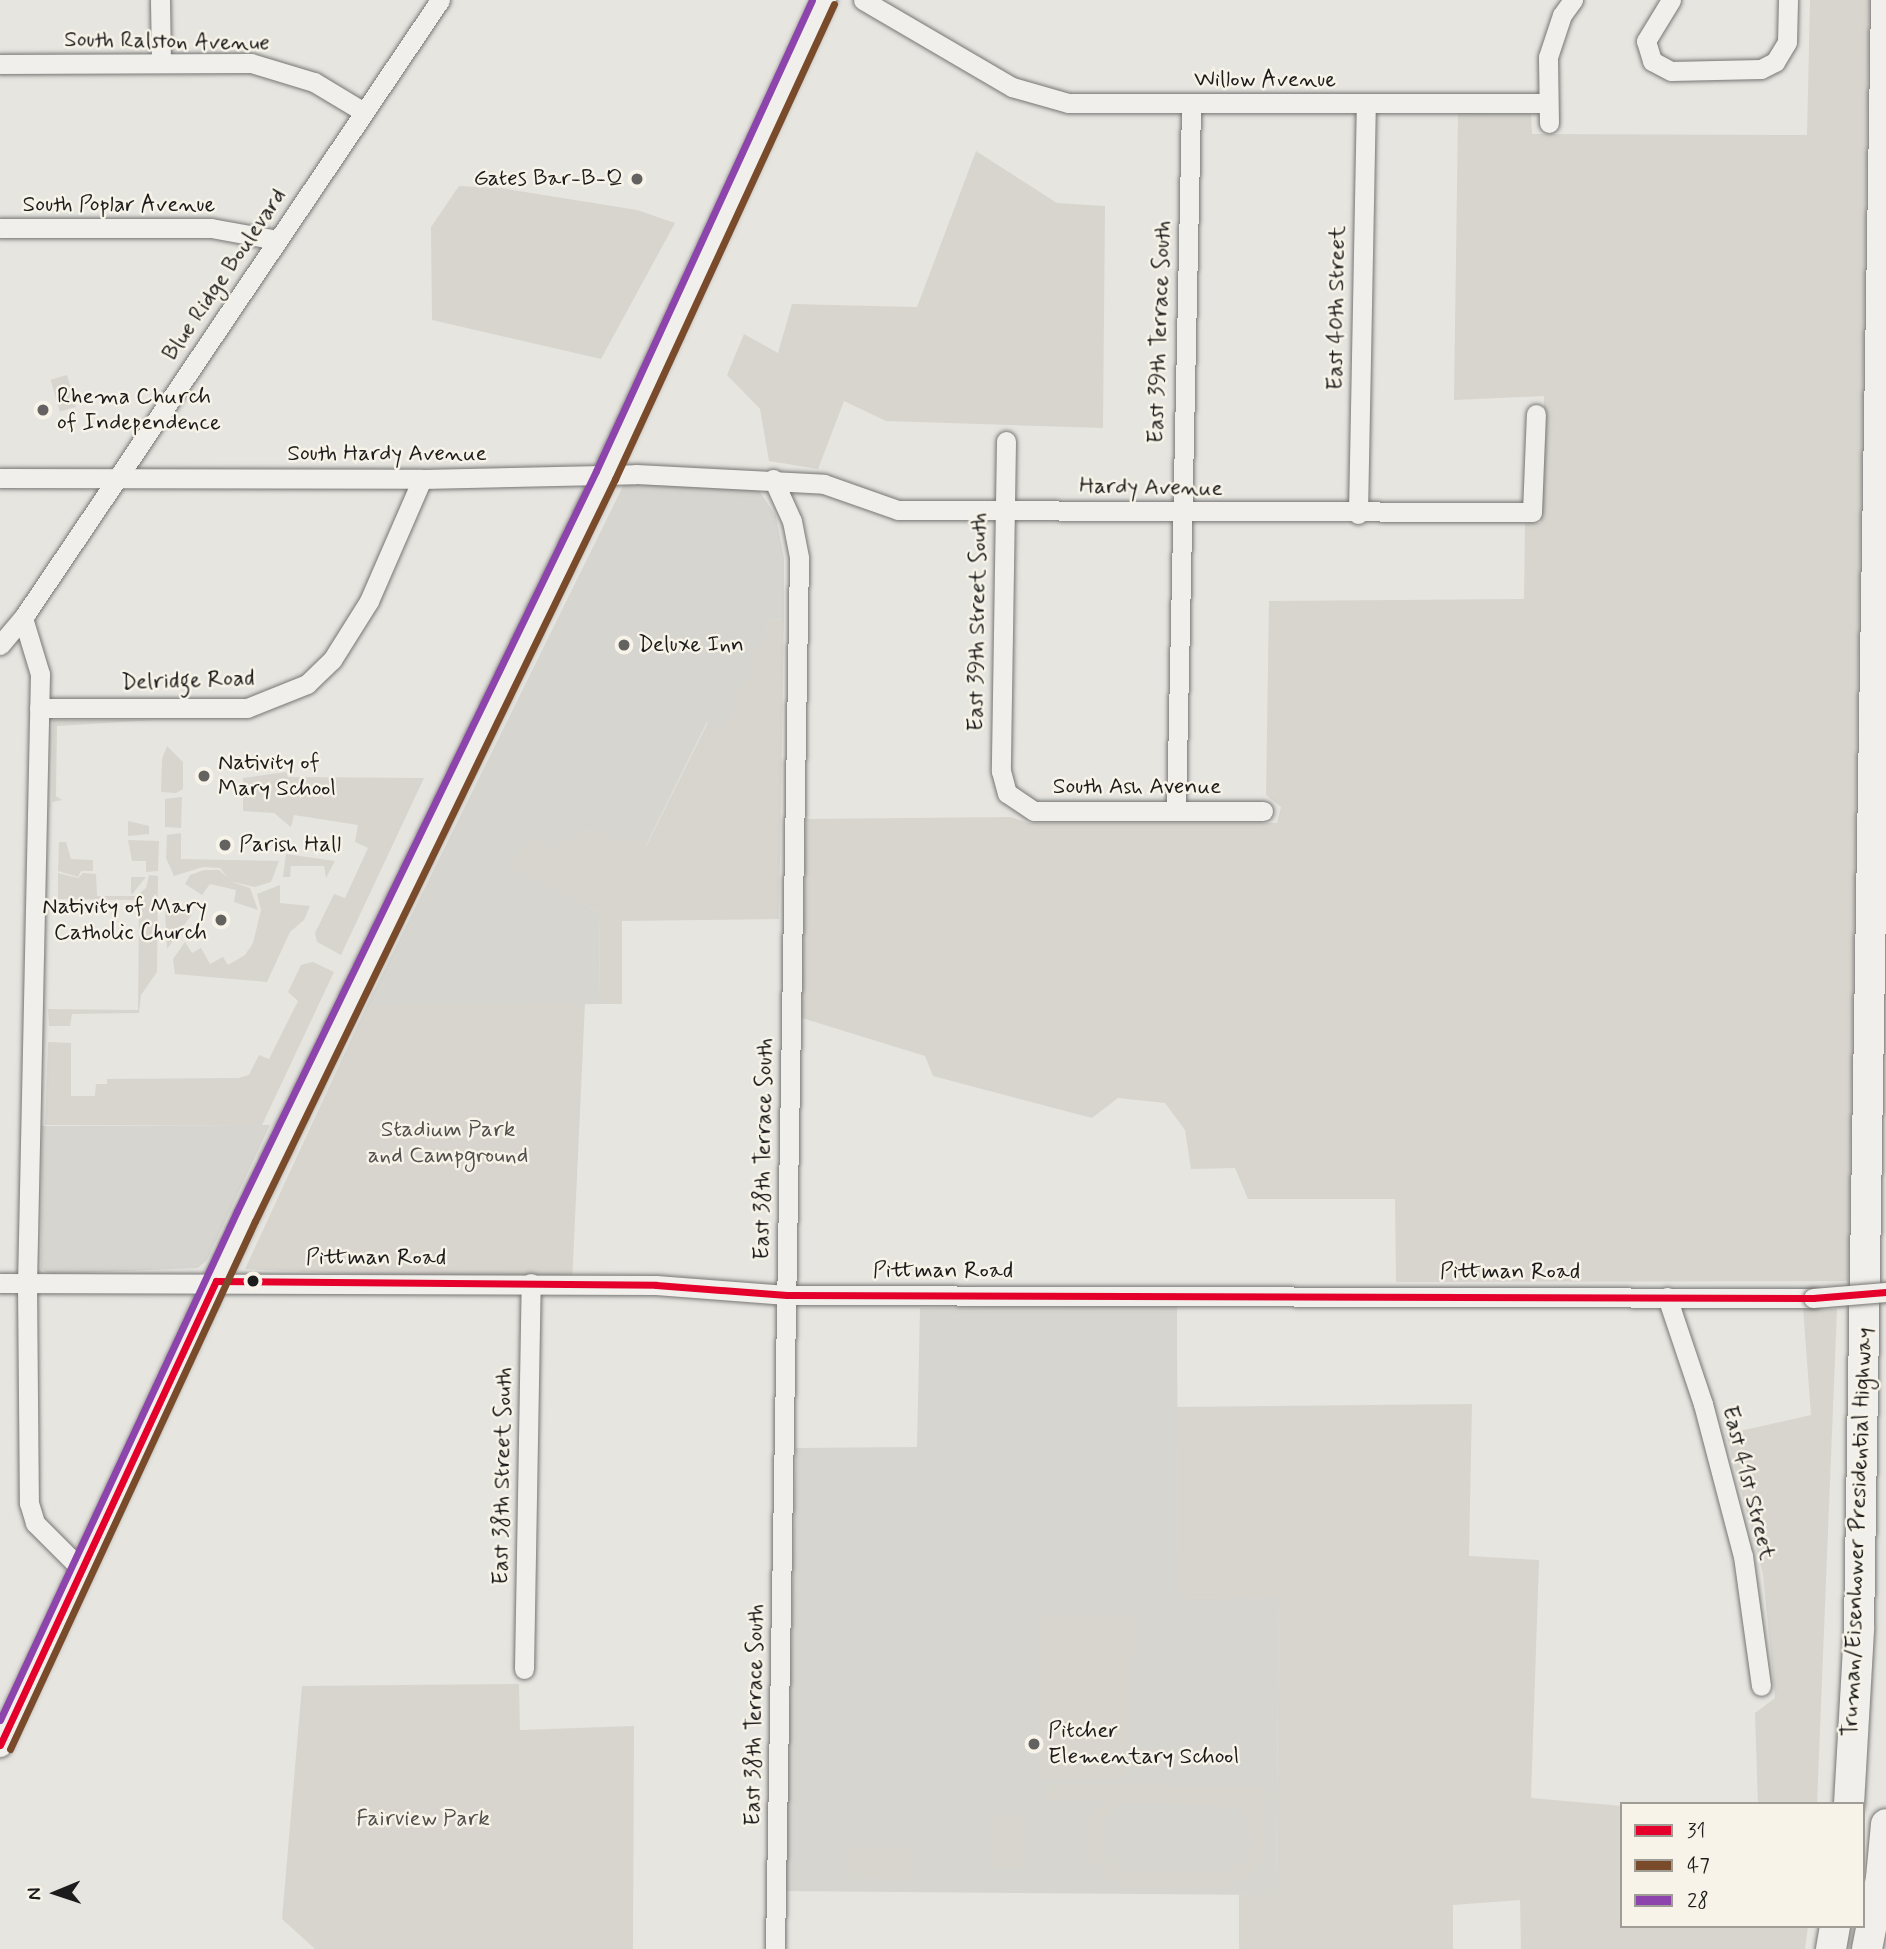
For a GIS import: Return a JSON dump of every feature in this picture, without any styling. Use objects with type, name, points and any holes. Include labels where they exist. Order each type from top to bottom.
[{"type":"highway","name":"Truman/Eisenhower Presidential Highway","points":[[1849,1802],[1859,1628],[1886,0]]},
{"type":"highway","points":[[1867,1949],[1881,1878],[1886,1824]]},
{"type":"highway","points":[[1831,1949],[1835,1928]]},
{"type":"main road","points":[[1,1740],[216,1281],[605,475],[824,0]]},
{"type":"street","points":[[160,0],[161,63]]},
{"type":"street","name":"Blue Ridge Boulevard","points":[[0,646],[23,618],[440,0]]},
{"type":"street","name":"Willow Avenue","points":[[863,0],[1012,87],[1068,103],[1191,106],[1546,103]]},
{"type":"street","points":[[1549,123],[1546,103],[1548,57],[1562,15],[1573,0]]},
{"type":"street","points":[[1671,0],[1646,41],[1647,52],[1661,68],[1761,69],[1778,60],[1787,41],[1788,0]]},
{"type":"street","name":"South Ralston Avenue","points":[[0,65],[251,63],[276,68],[314,82],[364,112]]},
{"type":"street","name":"East 40th Street","points":[[1358,514],[1366,104]]},
{"type":"street","name":"East 39th Terrace South","points":[[1176,811],[1180,513],[1191,106]]},
{"type":"street","name":"South Poplar Avenue","points":[[0,228],[211,228],[278,240]]},
{"type":"street","name":"Hardy Avenue","points":[[773,479],[824,484],[898,510],[1358,514],[1532,512],[1536,414]]},
{"type":"street","name":"East 39th Street South","points":[[1006,441],[1001,771],[1014,800]]},
{"type":"street","name":"South Hardy Avenue","points":[[0,478],[422,479],[605,475],[773,479]]},
{"type":"street","name":"Delridge Road","points":[[39,708],[247,708],[307,684],[332,660],[369,601],[422,479]]},
{"type":"street","name":"East 38th Terrace South","points":[[773,479],[792,521],[799,558],[775,1949]]},
{"type":"street","points":[[23,618],[40,674],[27,1283],[29,1503],[35,1523],[82,1570]]},
{"type":"street","name":"South Ash Avenue","points":[[1014,800],[1034,811],[1264,811]]},
{"type":"street","name":"Pittman Road","points":[[0,1283],[531,1283],[656,1285],[787,1295],[1813,1298],[1886,1292]]},
{"type":"street","name":"East 38th Street South","points":[[524,1669],[531,1283]]},
{"type":"street","name":"East 41st Street","points":[[1667,1297],[1703,1404],[1743,1556],[1761,1686]]},
{"type":"shaded area","points":[[627,478],[757,488],[776,516],[784,558],[784,620],[771,619],[725,730],[707,722],[645,847],[583,829],[560,850],[513,866],[599,912],[600,1004],[367,1005]]},
{"type":"shaded area","points":[[270,1125],[207,1260],[198,1268],[51,1274],[41,1269],[42,1126]]},
{"type":"shaded area","name":"Pitcher Elementary School","points":[[1177,1306],[1178,1598],[1279,1596],[1276,1895],[786,1891],[796,1448],[917,1447],[920,1308]]},
{"type":"green space","points":[[1810,0],[1869,0],[1848,1281],[1396,1282],[1395,1199],[1248,1199],[1235,1168],[1191,1169],[1185,1130],[1165,1103],[1118,1098],[1092,1118],[933,1076],[925,1056],[802,1018],[806,819],[1010,817],[1029,823],[1277,823],[1281,807],[1266,795],[1269,601],[1524,599],[1525,523],[1541,523],[1544,396],[1454,400],[1458,113],[1531,114],[1532,134],[1807,135]]},
{"type":"green space","points":[[976,151],[1057,203],[1105,206],[1103,428],[886,421],[844,401],[818,469],[769,461],[760,409],[727,375],[744,334],[778,353],[792,304],[917,307]]},
{"type":"green space","points":[[459,186],[500,188],[637,210],[675,223],[601,359],[432,320],[431,227]]},
{"type":"green space","points":[[67,375],[76,407],[60,411],[51,380]]},
{"type":"green space","points":[[771,619],[784,620],[779,919],[622,921],[622,1004],[600,1004],[599,912],[512,866],[528,838],[560,849],[583,829],[646,846],[708,722],[725,729]]},
{"type":"green space","points":[[53,720],[154,720],[57,726],[56,796],[62,800],[52,802]]},
{"type":"green space","points":[[167,746],[183,762],[183,789],[176,793],[161,792],[162,759]]},
{"type":"green space","points":[[286,772],[288,777],[424,778],[341,955],[317,942],[315,933],[334,894],[345,898],[368,848],[355,842],[358,825],[294,815],[291,827],[274,813],[243,811],[243,778]]},
{"type":"green space","points":[[182,797],[181,828],[165,827],[165,799]]},
{"type":"green space","points":[[128,821],[149,826],[149,834],[128,836]]},
{"type":"green space","points":[[181,833],[181,859],[279,861],[271,882],[255,887],[229,881],[250,888],[258,910],[234,902],[236,890],[210,884],[202,895],[185,884],[190,875],[204,870],[219,870],[227,877],[220,868],[203,867],[174,876],[166,858],[167,835]]},
{"type":"green space","points":[[128,840],[159,841],[158,871],[146,872],[146,861],[132,861]]},
{"type":"green space","points":[[59,842],[66,842],[71,859],[93,860],[93,871],[81,871],[78,877],[58,871]]},
{"type":"green space","points":[[286,854],[335,861],[326,878],[324,866],[291,866],[290,877],[283,877]]},
{"type":"green space","points":[[58,873],[78,878],[83,873],[96,874],[97,896],[136,896],[146,888],[149,875],[158,876],[157,972],[141,995],[139,1013],[72,1014],[70,1026],[49,1026],[48,1009],[138,1010],[139,900],[58,899]]},
{"type":"green space","points":[[131,877],[146,877],[131,894]]},
{"type":"green space","points":[[280,885],[280,903],[310,906],[304,920],[290,932],[267,982],[175,974],[173,959],[185,942],[192,953],[201,948],[210,964],[223,957],[228,965],[245,955],[253,943],[261,910],[257,894]]},
{"type":"green space","points":[[177,904],[192,914],[167,949],[165,911]]},
{"type":"green space","points":[[313,962],[334,972],[262,1125],[45,1125],[48,1042],[71,1043],[71,1096],[95,1096],[96,1084],[107,1084],[107,1079],[238,1078],[249,1075],[259,1055],[269,1059],[298,1001],[288,992],[301,965]]},
{"type":"green space","name":"Stadium Park and Campground","points":[[585,1003],[572,1284],[245,1269],[367,1005]]},
{"type":"green space","points":[[1803,1307],[1837,1309],[1817,1802],[1758,1802],[1755,1713],[1775,1698],[1763,1574],[1726,1434],[1811,1415]]},
{"type":"green space","points":[[1472,1404],[1469,1556],[1539,1560],[1531,1798],[1620,1806],[1620,1928],[1808,1928],[1805,1949],[1521,1949],[1520,1900],[1453,1905],[1453,1949],[1239,1949],[1239,1895],[1276,1894],[1279,1597],[1178,1598],[1177,1407]]},
{"type":"green space","points":[[1040,1616],[1131,1618],[1128,1780],[1037,1778]]},
{"type":"green space","name":"Fairview Park","points":[[519,1684],[520,1730],[634,1726],[633,1949],[315,1949],[282,1919],[302,1686]]},
{"type":"green space","points":[[1047,1785],[1269,1788],[1268,1802],[1254,1802],[1263,1821],[1265,1853],[1252,1874],[1231,1887],[1127,1887],[1109,1879],[1089,1856],[1088,1822],[1102,1801],[1046,1800]],"holes":[[[1128,1802],[1236,1806],[1252,1825],[1253,1850],[1244,1864],[1226,1873],[1125,1872],[1105,1856],[1100,1830],[1113,1809]]]},
{"type":"green space","points":[[994,1814],[1027,1814],[1027,1868],[994,1868]]},
{"type":"green space","points":[[852,1846],[914,1847],[913,1878],[851,1877]]},
{"type":"transit line","name":"28","points":[[0,1720],[237,1211],[596,471],[812,0]]},
{"type":"transit line","name":"47","points":[[10,1749],[255,1221],[615,479],[834,4]]},
{"type":"transit line","name":"31","points":[[216,1281],[656,1285],[787,1295],[1813,1298],[1886,1292]]},
{"type":"transit line","name":"31","points":[[0,1745],[216,1281]]},
{"type":"place","name":"Gates Bar-B-Q","points":[[637,179]]},
{"type":"place","name":"Rhema Church of Independence","points":[[43,410]]},
{"type":"place","name":"Deluxe Inn","points":[[624,645]]},
{"type":"place","name":"Nativity of Mary School","points":[[204,776]]},
{"type":"place","name":"Parish Hall","points":[[225,845]]},
{"type":"place","name":"Nativity of Mary Catholic Church","points":[[221,920]]},
{"type":"place","name":"Pitcher Elementary School","points":[[1034,1744]]}]
